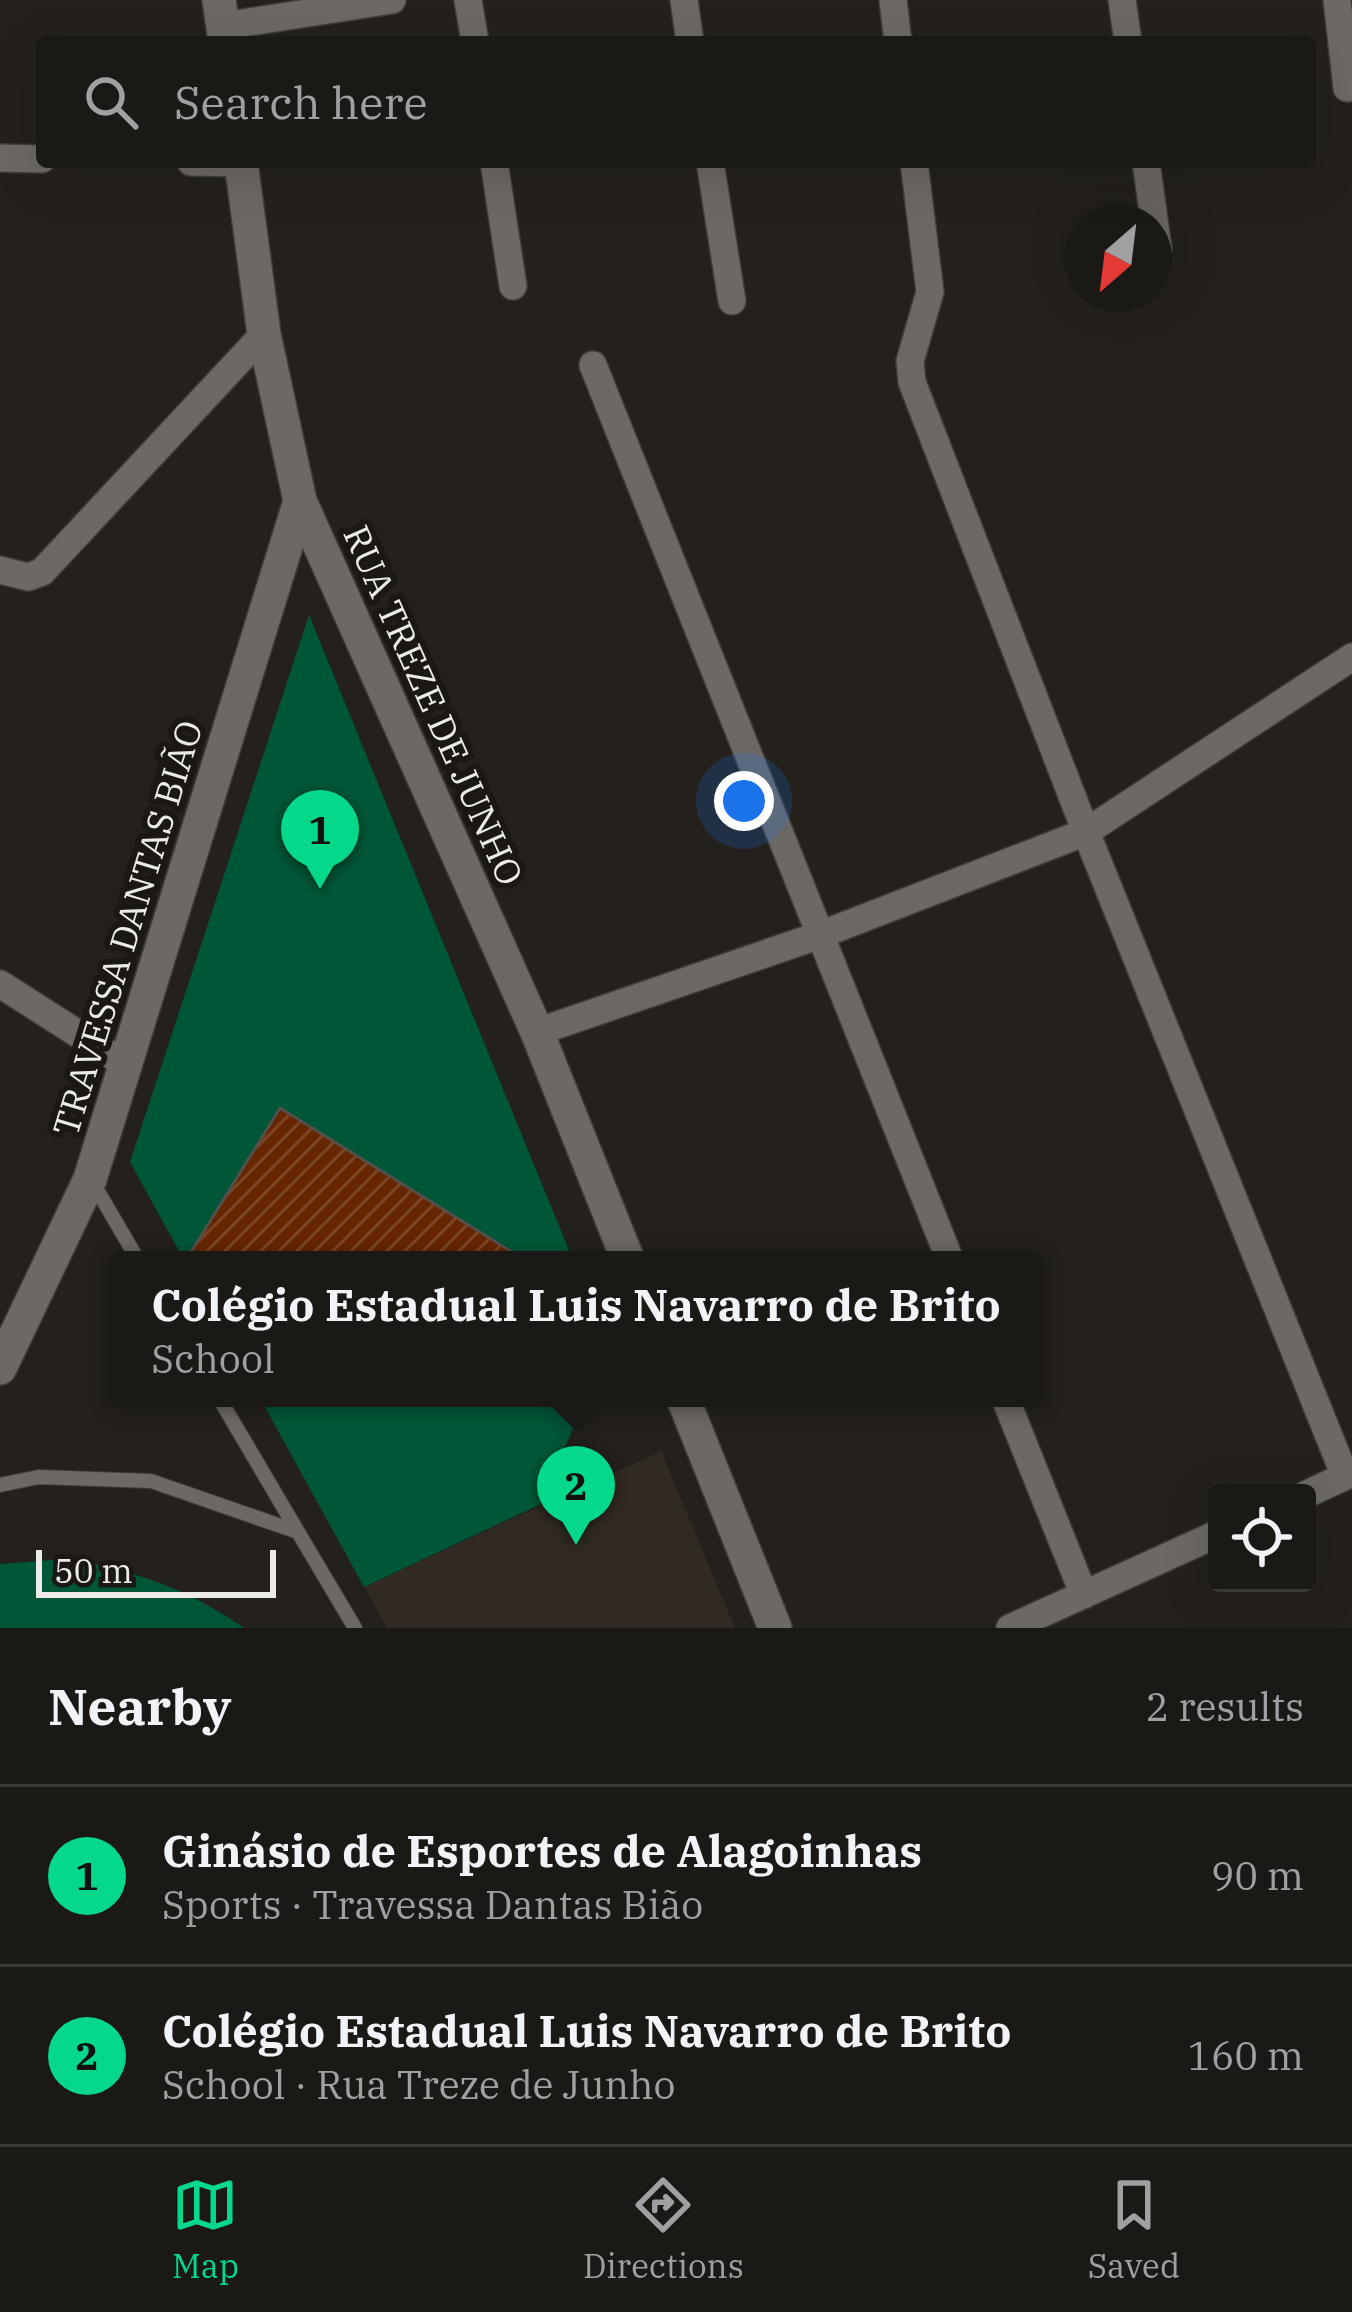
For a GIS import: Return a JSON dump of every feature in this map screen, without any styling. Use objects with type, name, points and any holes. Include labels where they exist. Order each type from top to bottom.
[{"type":"street","points":[[222,23],[392,0]]},
{"type":"street","points":[[468,0],[474,36]]},
{"type":"street","points":[[683,0],[689,36]]},
{"type":"street","points":[[893,0],[897,36]]},
{"type":"street","points":[[1122,0],[1127,36]]},
{"type":"street","points":[[1337,0],[1347,88]]},
{"type":"street","points":[[0,158],[36,158]]},
{"type":"street","name":"RUA TREZE DE JUNHO","points":[[242,168],[263,334],[300,501],[537,1032],[624,1251]]},
{"type":"street","points":[[495,168],[513,286]]},
{"type":"street","points":[[711,168],[732,301]]},
{"type":"street","points":[[915,168],[930,292],[910,361],[912,382],[1086,832],[1349,1474],[1316,1490]]},
{"type":"street","points":[[1147,168],[1152,204]]},
{"type":"street","points":[[0,570],[28,578],[42,572],[263,334]]},
{"type":"street","points":[[593,365],[946,1251]]},
{"type":"street","name":"TRAVESSA DANTAS BIÃO","points":[[0,1368],[90,1179],[300,501]]},
{"type":"street","points":[[537,1032],[820,935],[1086,832],[1352,657]]},
{"type":"street","points":[[0,984],[127,1065]]},
{"type":"street","points":[[687,1407],[775,1628]]},
{"type":"street","points":[[1010,1407],[1084,1594]]},
{"type":"street","points":[[1010,1628],[1208,1538]]},
{"type":"lane","points":[[90,1179],[133,1251]]},
{"type":"lane","points":[[224,1407],[355,1628]]},
{"type":"lane","points":[[0,1485],[39,1477],[151,1481],[298,1532]]},
{"type":"shaded area","points":[[661,1451],[735,1628],[387,1628],[364,1587]]},
{"type":"green space","points":[[309,615],[569,1251],[179,1251],[130,1162]]},
{"type":"green space","points":[[265,1407],[582,1407],[541,1504],[364,1587]]},
{"type":"green space","points":[[66,1559],[160,1583],[244,1628],[0,1628],[0,1564]]},
{"type":"building","points":[[280,1108],[511,1251],[192,1251]]},
{"type":"place","name":"Ginásio de Esportes de Alagoinhas","points":[[320,889]]},
{"type":"place","name":"Colégio Estadual Luis Navarro de Brito","points":[[576,1545]]}]
